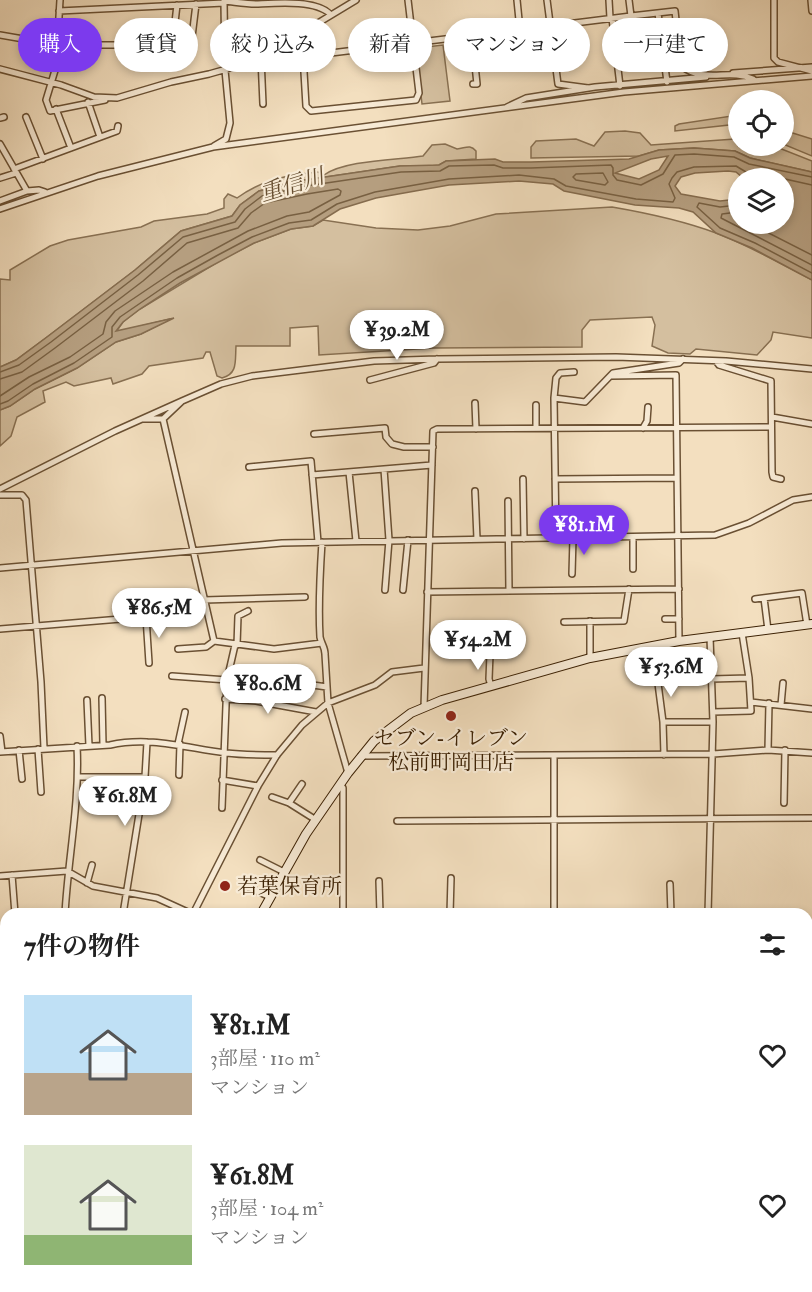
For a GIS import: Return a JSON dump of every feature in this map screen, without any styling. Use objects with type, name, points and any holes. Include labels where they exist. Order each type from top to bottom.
[{"type":"main road","points":[[264,908],[315,820],[361,756],[386,730],[424,707],[590,658],[679,641],[809,625]]},
{"type":"street","points":[[59,18],[60,0]]},
{"type":"street","points":[[89,0],[89,9]]},
{"type":"street","points":[[324,18],[356,0]]},
{"type":"street","points":[[408,0],[410,18]]},
{"type":"street","points":[[517,0],[519,18]]},
{"type":"street","points":[[547,0],[550,18]]},
{"type":"street","points":[[609,0],[611,18],[675,11],[681,66],[691,73],[706,76]]},
{"type":"street","points":[[629,0],[630,16]]},
{"type":"street","points":[[774,0],[774,58],[778,62],[812,69]]},
{"type":"street","points":[[811,0],[812,11]]},
{"type":"street","points":[[59,11],[288,1],[318,5],[327,9],[330,14]]},
{"type":"street","points":[[224,2],[224,18]]},
{"type":"street","points":[[102,45],[142,45],[186,51],[191,45],[196,4]]},
{"type":"street","points":[[176,18],[177,5]]},
{"type":"street","points":[[658,13],[667,88]]},
{"type":"street","points":[[0,35],[18,38]]},
{"type":"street","points":[[727,75],[802,68]]},
{"type":"street","points":[[0,69],[86,95],[109,98],[117,98],[162,84],[216,72]]},
{"type":"street","points":[[54,72],[46,100],[50,111],[109,98]]},
{"type":"street","points":[[213,147],[226,139],[229,133],[225,72]]},
{"type":"street","points":[[262,72],[263,104]]},
{"type":"street","points":[[304,72],[307,108],[314,112],[416,100],[419,93],[416,72]]},
{"type":"street","points":[[473,84],[477,84],[476,72]]},
{"type":"street","points":[[557,72],[558,84],[613,94]]},
{"type":"street","points":[[618,72],[620,86]]},
{"type":"street","points":[[506,108],[526,98],[589,88],[706,76],[727,75],[755,80]]},
{"type":"street","points":[[0,209],[45,192],[172,156],[213,147],[613,94],[812,76]]},
{"type":"street","points":[[86,95],[100,137]]},
{"type":"street","points":[[57,109],[71,148]]},
{"type":"street","points":[[26,117],[43,159]]},
{"type":"street","points":[[0,178],[117,131],[118,126]]},
{"type":"street","points":[[0,144],[2,152],[27,191]]},
{"type":"street","points":[[0,201],[27,191],[45,192]]},
{"type":"street","points":[[0,489],[182,401],[220,384],[252,376],[364,362],[437,358],[616,357],[716,361],[812,369]]},
{"type":"street","points":[[370,380],[434,363],[437,358]]},
{"type":"street","points":[[554,398],[585,402],[613,373],[679,363],[683,359]]},
{"type":"street","points":[[716,361],[719,365],[771,381],[772,472],[773,477],[781,479]]},
{"type":"street","points":[[556,538],[554,398],[557,375],[574,372]]},
{"type":"street","points":[[611,376],[676,375],[679,641]]},
{"type":"street","points":[[142,419],[163,418],[178,407],[182,401]]},
{"type":"street","points":[[475,403],[476,429]]},
{"type":"street","points":[[536,405],[536,428]]},
{"type":"street","points":[[643,428],[647,420],[648,407]]},
{"type":"street","points":[[772,417],[812,424]]},
{"type":"street","points":[[163,418],[214,641]]},
{"type":"street","points":[[424,707],[433,431],[437,429],[771,427]]},
{"type":"street","points":[[314,434],[385,428],[386,437],[392,444],[404,447],[433,447]]},
{"type":"street","points":[[249,467],[311,461],[320,542],[319,622],[326,654],[328,703],[348,773]]},
{"type":"street","points":[[312,475],[432,465]]},
{"type":"street","points":[[384,469],[389,540],[385,590]]},
{"type":"street","points":[[350,472],[356,541]]},
{"type":"street","points":[[555,479],[677,478]]},
{"type":"street","points":[[523,479],[524,539]]},
{"type":"street","points":[[475,491],[477,539]]},
{"type":"street","points":[[0,495],[24,496],[37,626],[41,792]]},
{"type":"street","points":[[0,568],[282,543],[678,537],[723,533],[749,523],[793,500],[812,497]]},
{"type":"street","points":[[508,501],[509,591]]},
{"type":"street","points":[[607,509],[607,538]]},
{"type":"street","points":[[633,537],[633,569]]},
{"type":"street","points":[[572,574],[573,538]]},
{"type":"street","points":[[403,590],[408,540]]},
{"type":"street","points":[[427,592],[679,589]]},
{"type":"street","points":[[564,622],[624,621],[629,590]]},
{"type":"street","points":[[755,599],[802,593],[809,625]]},
{"type":"street","points":[[204,600],[305,597]]},
{"type":"street","points":[[764,598],[768,630]]},
{"type":"street","points":[[0,629],[206,610]]},
{"type":"street","points":[[222,808],[227,680],[236,645],[238,616],[248,611]]},
{"type":"street","points":[[146,617],[149,663]]},
{"type":"street","points":[[666,619],[679,618]]},
{"type":"street","points":[[590,621],[590,658]]},
{"type":"street","points":[[713,712],[751,711],[742,633]]},
{"type":"street","points":[[708,908],[713,754],[710,637]]},
{"type":"street","points":[[178,649],[206,647],[214,641],[274,650],[322,643]]},
{"type":"street","points":[[653,645],[663,722],[664,755]]},
{"type":"street","points":[[490,654],[491,686]]},
{"type":"street","points":[[196,908],[258,786],[277,755],[302,724],[328,703],[375,685],[396,670],[424,668]]},
{"type":"street","points":[[229,671],[327,687]]},
{"type":"street","points":[[172,676],[227,680]]},
{"type":"street","points":[[711,679],[749,678]]},
{"type":"street","points":[[781,705],[783,683]]},
{"type":"street","points":[[102,698],[103,746]]},
{"type":"street","points":[[225,699],[256,701],[316,712]]},
{"type":"street","points":[[87,700],[89,746]]},
{"type":"street","points":[[751,702],[812,709]]},
{"type":"street","points":[[768,750],[769,703]]},
{"type":"street","points":[[179,775],[179,744],[185,712]]},
{"type":"street","points":[[663,722],[713,722]]},
{"type":"street","points":[[0,736],[1,752],[147,742],[179,744],[224,753],[277,755]]},
{"type":"street","points":[[124,908],[145,777],[147,742]]},
{"type":"street","points":[[65,908],[67,871],[79,777],[77,746]]},
{"type":"street","points":[[19,750],[21,779]]},
{"type":"street","points":[[361,756],[664,755],[768,750],[812,753]]},
{"type":"street","points":[[784,803],[785,750]]},
{"type":"street","points":[[554,755],[554,908]]},
{"type":"street","points":[[79,777],[145,777]]},
{"type":"street","points":[[222,780],[258,786]]},
{"type":"street","points":[[289,802],[302,784]]},
{"type":"street","points":[[340,784],[343,788],[343,908]]},
{"type":"street","points":[[272,796],[289,802],[315,820]]},
{"type":"street","points":[[397,821],[812,818]]},
{"type":"street","points":[[260,860],[284,872]]},
{"type":"street","points":[[87,883],[92,865]]},
{"type":"street","points":[[0,876],[67,871],[87,883],[157,898],[180,908]]},
{"type":"street","points":[[12,875],[15,908]]},
{"type":"street","points":[[450,908],[451,878]]},
{"type":"street","points":[[379,881],[380,908]]},
{"type":"street","points":[[670,884],[671,908]]},
{"type":"street","points":[[246,886],[270,897]]},
{"type":"shaded area","points":[[443,45],[444,72],[446,72],[450,101],[422,104],[418,72],[432,72],[432,46]]},
{"type":"shaded area","points":[[728,117],[728,125],[675,131],[675,126]]},
{"type":"shaded area","points":[[605,132],[640,133],[651,145],[728,140],[728,150],[694,148],[659,150],[639,156],[531,158],[531,147],[536,141],[576,139],[594,146]]},
{"type":"shaded area","points":[[794,133],[812,139],[812,156],[794,149]]},
{"type":"shaded area","points":[[445,144],[457,149],[472,148],[476,151],[476,159],[446,161],[430,166],[400,166],[305,180],[259,191],[240,205],[232,216],[181,231],[135,270],[47,337],[16,360],[0,367],[0,279],[10,280],[10,270],[50,246],[68,240],[141,227],[154,221],[207,214],[224,208],[224,199],[228,194],[237,198],[256,186],[276,179],[318,172],[324,175],[358,163],[423,156],[432,145]]},
{"type":"shaded area","points":[[794,154],[812,161],[812,172],[746,156],[794,156]]},
{"type":"shaded area","points":[[612,207],[664,217],[716,233],[812,280],[812,338],[773,332],[771,340],[757,355],[696,349],[690,354],[668,353],[652,346],[655,325],[652,317],[590,320],[582,330],[582,347],[434,348],[319,355],[318,326],[290,328],[290,346],[236,346],[233,370],[222,378],[217,376],[210,352],[206,352],[203,358],[149,366],[142,374],[113,384],[111,378],[74,386],[66,382],[43,391],[45,402],[17,417],[11,436],[0,446],[0,410],[77,368],[116,342],[141,334],[170,319],[116,332],[123,322],[140,309],[221,260],[254,243],[291,229],[313,226],[323,220],[376,228],[418,230],[450,226],[496,214]]},
{"type":"water","name":"重信川","points":[[694,148],[728,150],[728,156],[746,156],[812,172],[812,280],[752,248],[716,233],[693,212],[679,208],[635,205],[564,191],[553,184],[519,181],[449,185],[376,198],[340,209],[313,226],[291,229],[254,243],[180,283],[140,309],[123,322],[116,331],[174,318],[141,334],[116,342],[77,368],[0,410],[0,367],[16,360],[47,337],[135,270],[181,231],[232,216],[240,205],[259,191],[305,180],[400,166],[439,165],[446,161],[495,159],[503,162],[531,162],[629,159],[659,150]],"holes":[[[668,156],[659,170],[639,179],[615,173],[651,159]]]},
{"type":"place","name":"セブン-イレブン 松前町岡田店","points":[[451,716]]},
{"type":"place","name":"若葉保育所","points":[[225,886]]}]
